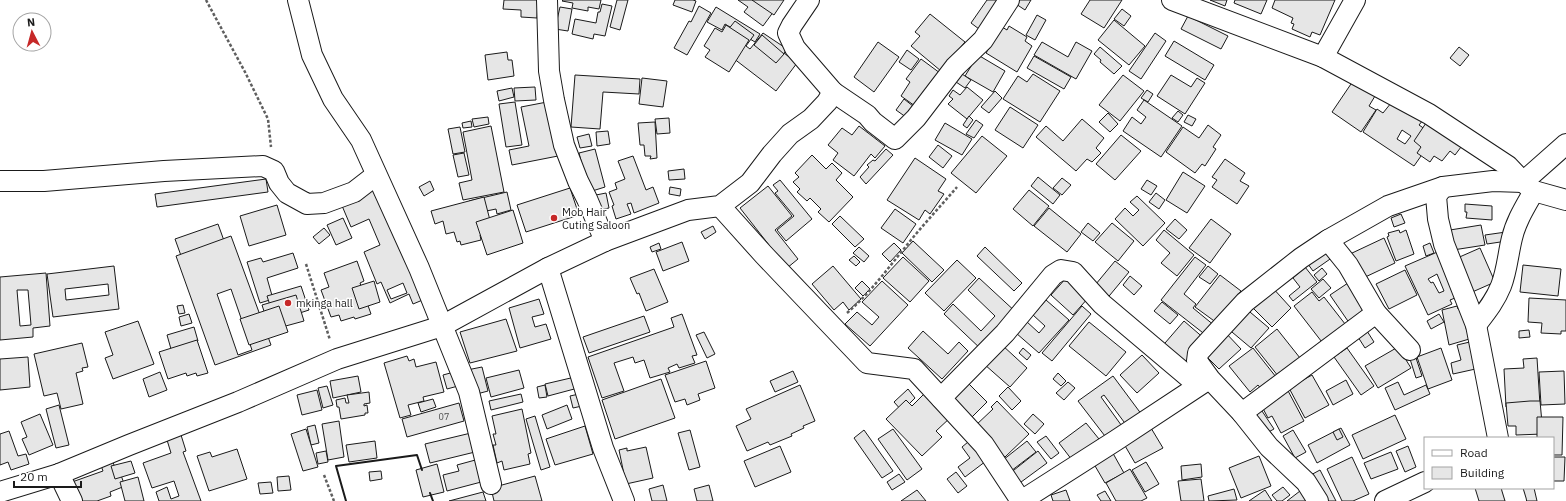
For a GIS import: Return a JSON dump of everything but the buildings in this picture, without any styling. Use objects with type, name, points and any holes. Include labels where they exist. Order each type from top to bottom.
[{"type":"street","points":[[298,0],[312,55],[333,99],[361,140],[419,268],[469,392],[491,484]]},
{"type":"street","points":[[547,0],[549,70],[564,145],[578,181],[605,241]]},
{"type":"street","points":[[809,0],[788,33],[795,48],[833,92],[867,115],[895,139],[916,118],[955,67],[983,40],[1009,0]]},
{"type":"street","points":[[1172,0],[1323,57],[1428,114],[1508,166],[1528,187]]},
{"type":"street","points":[[1323,57],[1355,0]]},
{"type":"street","points":[[0,492],[59,474],[129,444],[238,402],[337,359],[442,326],[548,268],[605,241],[688,210],[720,206],[750,183],[772,154],[790,134],[811,119],[827,102],[833,92]]},
{"type":"street","points":[[1476,325],[1492,303],[1505,276],[1516,222],[1528,187],[1566,144]]},
{"type":"street","points":[[0,181],[44,182],[164,171],[263,166],[274,171],[279,183],[286,193],[307,204],[324,203],[354,192],[376,175]]},
{"type":"street","points":[[1204,382],[1197,361],[1198,353],[1245,302],[1301,258],[1328,240],[1388,206],[1443,187],[1493,181],[1528,187],[1566,200]]},
{"type":"street","points":[[1443,187],[1436,196],[1438,219],[1444,244],[1476,325],[1498,437]]},
{"type":"street","points":[[720,206],[764,255],[867,363],[914,370],[984,445],[1021,501],[1104,449],[1204,382]]},
{"type":"street","points":[[1328,240],[1348,265],[1376,313],[1410,350]]},
{"type":"street","points":[[548,268],[603,448],[624,501]]},
{"type":"street","points":[[941,398],[1005,333],[1053,275],[1061,270],[1073,272],[1102,304],[1242,413],[1269,447],[1306,482],[1318,501]]},
{"type":"street","points":[[1242,413],[1376,313]]},
{"type":"street","points":[[59,474],[72,501]]},
{"type":"street","points":[[1385,501],[1424,482]]},
{"type":"street","points":[[1512,489],[1516,501]]},
{"type":"path","points":[[206,0],[245,72],[268,119],[274,171]]},
{"type":"path","points":[[832,326],[862,301],[903,250],[958,187]]},
{"type":"path","points":[[306,264],[337,359]]},
{"type":"path","points":[[324,475],[334,501]]},
{"type":"wall","points":[[346,501],[336,466],[417,455],[422,470]]},
{"type":"wall","points":[[430,493],[433,501]]},
{"type":"place","name":"Mob Hair Cuting Saloon","points":[[554,218]]},
{"type":"place","name":"mkinga hall","points":[[288,303]]}]
